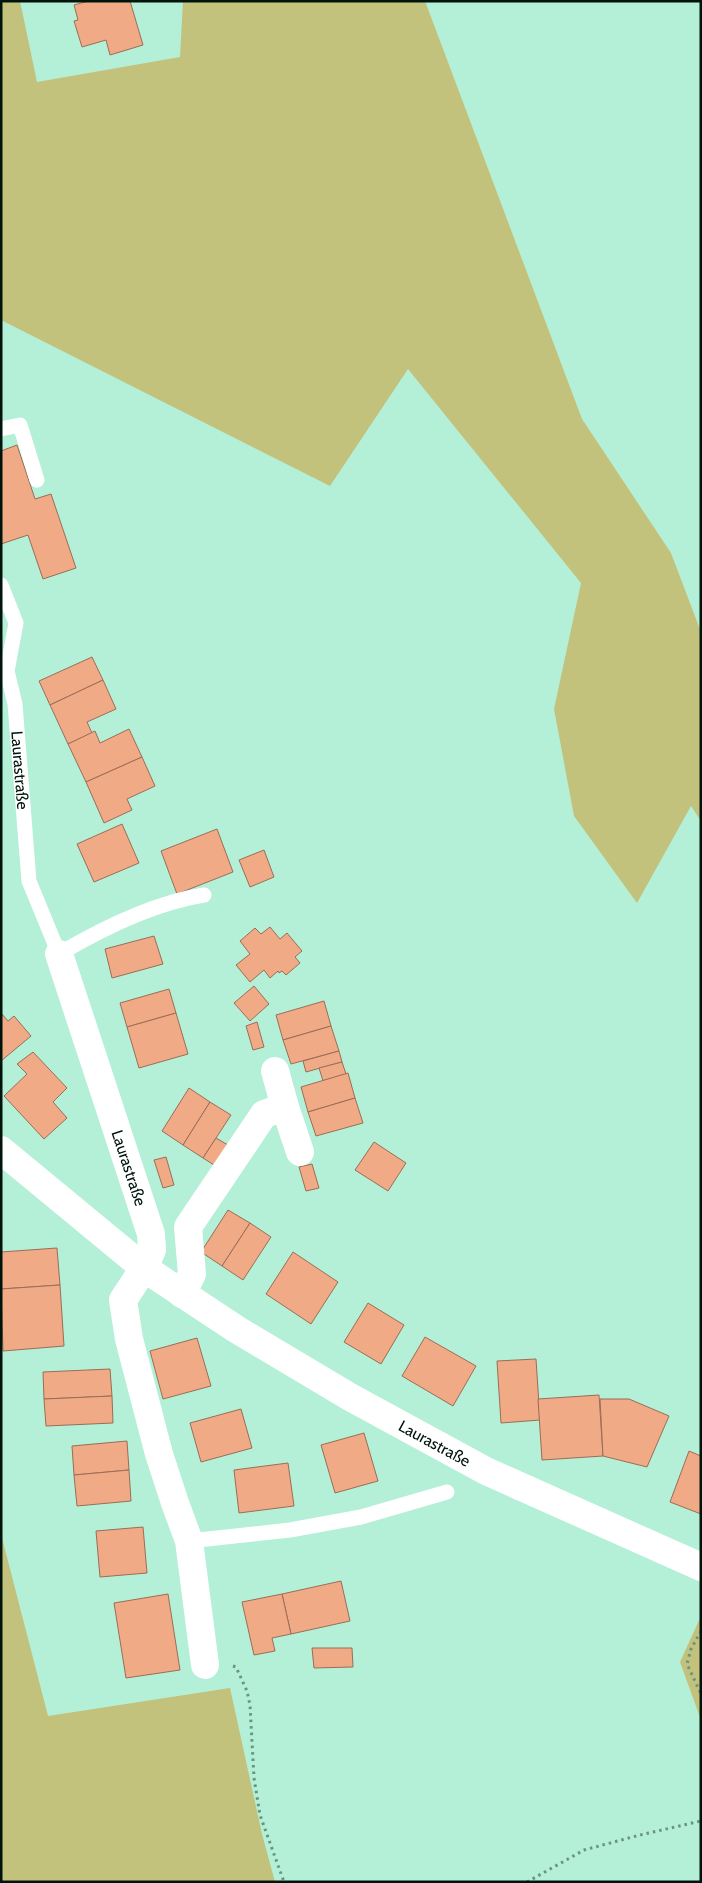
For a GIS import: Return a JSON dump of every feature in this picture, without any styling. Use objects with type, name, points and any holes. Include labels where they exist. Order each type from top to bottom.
[{"type":"street","name":"Laurastraße","points":[[59,954],[151,1234],[152,1250],[144,1268],[123,1300],[129,1339],[159,1454],[189,1540],[205,1665]]},
{"type":"street","points":[[276,1071],[285,1107],[300,1152]]},
{"type":"street","points":[[182,1294],[192,1274],[188,1227],[264,1114],[285,1107]]},
{"type":"street","name":"Laurastraße","points":[[1,1150],[144,1268],[236,1329],[350,1397],[486,1472],[701,1567]]},
{"type":"lane","points":[[1,429],[20,425],[37,480]]},
{"type":"lane","name":"Laurastraße","points":[[1,585],[16,623],[7,671],[15,704],[29,881],[59,954]]},
{"type":"lane","points":[[59,954],[98,931],[180,899],[204,895]]},
{"type":"lane","points":[[189,1540],[290,1530],[361,1517],[448,1492]]},
{"type":"path","points":[[701,1631],[691,1649],[688,1664],[701,1694]]},
{"type":"path","points":[[205,1665],[223,1663],[236,1668],[247,1691],[250,1705],[254,1778],[260,1815],[284,1882]]},
{"type":"path","points":[[527,1882],[584,1850],[701,1821]]},
{"type":"shaded area","points":[[1,1],[20,1],[37,82],[180,57],[183,1],[425,1],[582,419],[671,553],[701,632],[701,821],[691,806],[637,903],[574,816],[554,709],[581,583],[408,369],[330,486],[1,320]]},
{"type":"shaded area","points":[[1,1534],[48,1716],[230,1688],[262,1834],[275,1882],[1,1882]]},
{"type":"shaded area","points":[[701,1616],[701,1720],[680,1662]]},
{"type":"building","points":[[88,1],[130,1],[143,45],[110,55],[106,40],[82,47],[74,21],[78,20],[74,5]]},
{"type":"building","points":[[17,445],[35,499],[51,494],[76,568],[43,579],[28,535],[1,544],[1,451]]},
{"type":"building","points":[[92,657],[103,680],[50,705],[39,681]]},
{"type":"building","points":[[103,680],[116,709],[87,722],[92,733],[68,744],[50,705]]},
{"type":"building","points":[[129,729],[142,757],[86,782],[68,744],[95,731],[100,743]]},
{"type":"building","points":[[142,757],[155,786],[127,799],[132,810],[104,823],[86,782]]},
{"type":"building","points":[[122,824],[139,863],[94,882],[77,844]]},
{"type":"building","points":[[217,829],[233,872],[177,894],[161,851]]},
{"type":"building","points":[[264,850],[274,877],[250,887],[239,860]]},
{"type":"building","points":[[270,927],[280,939],[287,933],[302,951],[295,957],[300,963],[286,975],[282,971],[279,973],[278,971],[270,978],[264,970],[250,982],[236,965],[250,954],[240,941],[255,928],[261,934]]},
{"type":"building","points":[[154,936],[163,964],[112,978],[105,949]]},
{"type":"building","points":[[254,986],[269,1004],[250,1021],[234,1003]]},
{"type":"building","points":[[169,989],[176,1013],[127,1027],[120,1003]]},
{"type":"building","points":[[324,1001],[331,1026],[283,1040],[276,1015]]},
{"type":"building","points":[[1,1013],[8,1021],[14,1016],[31,1036],[1,1061]]},
{"type":"building","points":[[176,1013],[188,1054],[139,1068],[127,1027]]},
{"type":"building","points":[[257,1022],[264,1047],[253,1050],[246,1026]]},
{"type":"building","points":[[331,1026],[339,1051],[291,1064],[283,1040]]},
{"type":"building","points":[[339,1051],[342,1062],[306,1072],[303,1061]]},
{"type":"building","points":[[33,1052],[67,1088],[53,1102],[67,1118],[44,1139],[4,1096],[27,1074],[17,1064]]},
{"type":"building","points":[[342,1062],[346,1074],[323,1081],[319,1068]]},
{"type":"building","points":[[348,1073],[355,1098],[308,1112],[301,1087]]},
{"type":"building","points":[[189,1088],[210,1102],[183,1145],[162,1131]]},
{"type":"building","points":[[355,1098],[363,1123],[316,1136],[308,1112]]},
{"type":"building","points":[[210,1102],[231,1115],[203,1158],[183,1145]]},
{"type":"building","points":[[216,1138],[228,1145],[214,1165],[203,1158]]},
{"type":"building","points":[[374,1142],[406,1163],[388,1191],[355,1170]]},
{"type":"building","points":[[166,1157],[174,1185],[163,1188],[154,1160]]},
{"type":"building","points":[[312,1164],[319,1188],[306,1191],[299,1167]]},
{"type":"building","points":[[228,1210],[250,1223],[222,1266],[201,1252]]},
{"type":"building","points":[[250,1223],[271,1237],[243,1280],[222,1266]]},
{"type":"building","points":[[57,1248],[60,1285],[1,1289],[1,1252]]},
{"type":"building","points":[[293,1252],[338,1282],[311,1324],[266,1294]]},
{"type":"building","points":[[60,1285],[64,1346],[3,1351],[1,1289]]},
{"type":"building","points":[[368,1303],[404,1325],[381,1364],[344,1342]]},
{"type":"building","points":[[425,1337],[476,1366],[453,1406],[402,1376]]},
{"type":"building","points":[[197,1338],[211,1386],[163,1399],[150,1351]]},
{"type":"building","points":[[536,1359],[540,1420],[501,1423],[497,1361]]},
{"type":"building","points":[[110,1369],[112,1396],[44,1399],[43,1372]]},
{"type":"building","points":[[599,1395],[603,1456],[542,1460],[538,1399]]},
{"type":"building","points":[[112,1396],[113,1423],[46,1426],[44,1399]]},
{"type":"building","points":[[600,1399],[629,1399],[669,1416],[647,1467],[603,1456]]},
{"type":"building","points":[[241,1409],[252,1448],[201,1462],[190,1423]]},
{"type":"building","points":[[364,1433],[378,1481],[335,1493],[321,1445]]},
{"type":"building","points":[[127,1441],[129,1470],[74,1475],[72,1446]]},
{"type":"building","points":[[689,1451],[701,1456],[701,1514],[670,1502]]},
{"type":"building","points":[[288,1463],[294,1506],[239,1513],[234,1470]]},
{"type":"building","points":[[129,1470],[131,1501],[77,1506],[74,1475]]},
{"type":"building","points":[[143,1527],[147,1573],[100,1577],[96,1531]]},
{"type":"building","points":[[341,1581],[350,1621],[291,1634],[282,1594]]},
{"type":"building","points":[[168,1594],[180,1670],[126,1678],[114,1603]]},
{"type":"building","points":[[282,1594],[291,1634],[272,1638],[275,1651],[254,1655],[242,1602]]},
{"type":"building","points":[[312,1648],[352,1648],[353,1667],[314,1668]]}]
